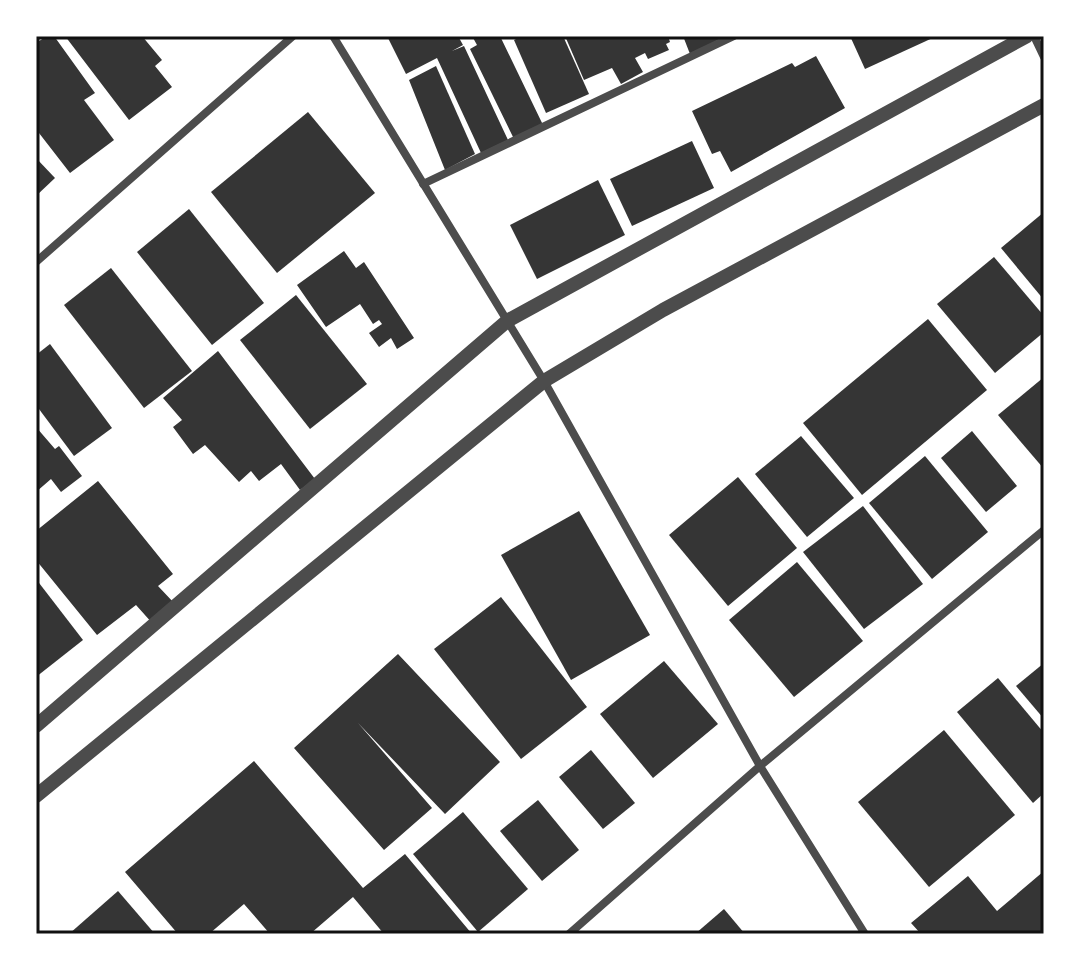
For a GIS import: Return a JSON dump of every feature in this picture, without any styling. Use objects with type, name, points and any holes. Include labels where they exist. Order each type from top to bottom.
[{"type":"street","points":[[36,262],[293,36]]},
{"type":"street","points":[[333,36],[544,381],[760,766],[865,934]]},
{"type":"street","points":[[423,184],[734,36]]},
{"type":"street","points":[[36,726],[507,321],[1027,36]]},
{"type":"street","points":[[1034,36],[1044,57]]},
{"type":"street","points":[[36,796],[544,381],[663,310],[1044,105]]},
{"type":"street","points":[[569,934],[760,766],[1044,530]]},
{"type":"building","points":[[47,36],[54,36],[95,93],[84,100],[114,140],[70,173],[39,133],[36,135],[36,43]]},
{"type":"building","points":[[65,36],[142,36],[162,60],[155,66],[172,87],[129,120]]},
{"type":"building","points":[[387,36],[458,36],[463,45],[452,51],[464,46],[508,140],[481,153],[437,58],[406,74]]},
{"type":"building","points":[[472,36],[500,36],[543,125],[514,139],[470,49],[477,45]]},
{"type":"building","points":[[522,36],[563,36],[589,94],[546,113],[514,40]]},
{"type":"building","points":[[565,36],[668,36],[670,42],[666,44],[669,50],[648,59],[645,53],[635,58],[643,72],[621,84],[612,68],[584,80]]},
{"type":"building","points":[[683,36],[719,36],[720,39],[690,54]]},
{"type":"building","points":[[850,36],[937,36],[865,69]]},
{"type":"building","points":[[816,56],[845,108],[731,172],[720,151],[712,154],[692,111],[792,63],[795,67]]},
{"type":"building","points":[[436,66],[475,154],[445,170],[409,80]]},
{"type":"building","points":[[308,112],[375,193],[277,273],[211,192]]},
{"type":"building","points":[[692,141],[714,188],[632,226],[610,179]]},
{"type":"building","points":[[36,158],[55,178],[36,196]]},
{"type":"building","points":[[598,180],[625,235],[537,279],[510,225]]},
{"type":"building","points":[[189,209],[264,303],[212,345],[137,252]]},
{"type":"building","points":[[1044,212],[1044,300],[1001,248]]},
{"type":"building","points":[[344,251],[356,268],[364,262],[414,338],[397,349],[391,338],[379,347],[369,333],[382,324],[379,320],[373,324],[360,304],[326,327],[297,285]]},
{"type":"building","points":[[994,257],[1044,316],[1044,332],[995,373],[937,304]]},
{"type":"building","points":[[111,268],[192,371],[144,408],[64,305]]},
{"type":"building","points":[[296,295],[367,384],[310,429],[240,340]]},
{"type":"building","points":[[928,319],[987,390],[862,495],[803,423]]},
{"type":"building","points":[[50,344],[112,428],[74,456],[36,405],[36,355]]},
{"type":"building","points":[[218,351],[315,479],[300,490],[281,464],[259,481],[251,471],[239,482],[205,445],[193,454],[173,427],[182,420],[163,398]]},
{"type":"building","points":[[1044,377],[1044,469],[998,415]]},
{"type":"building","points":[[36,427],[55,449],[59,446],[82,476],[61,492],[51,479],[36,492]]},
{"type":"building","points":[[972,431],[1017,486],[986,512],[941,458]]},
{"type":"building","points":[[801,436],[854,498],[807,537],[755,474]]},
{"type":"building","points":[[925,456],[988,532],[932,579],[869,503]]},
{"type":"building","points":[[738,477],[797,548],[728,606],[669,535]]},
{"type":"building","points":[[98,481],[173,574],[158,586],[175,604],[153,624],[136,605],[97,635],[36,560],[36,531]]},
{"type":"building","points":[[863,506],[923,584],[864,629],[803,552]]},
{"type":"building","points":[[579,511],[650,635],[571,680],[501,555]]},
{"type":"building","points":[[797,562],[863,641],[794,697],[729,620]]},
{"type":"building","points":[[36,579],[83,640],[36,677]]},
{"type":"building","points":[[501,597],[587,707],[521,759],[434,649]]},
{"type":"building","points":[[398,654],[500,762],[445,814],[358,723],[432,808],[384,850],[294,748]]},
{"type":"building","points":[[664,661],[718,724],[653,778],[600,714]]},
{"type":"building","points":[[1044,663],[1044,719],[1016,686]]},
{"type":"building","points":[[998,678],[1044,733],[1044,793],[1033,803],[957,712]]},
{"type":"building","points":[[944,730],[1015,815],[929,887],[858,802]]},
{"type":"building","points":[[591,750],[635,803],[603,829],[559,777]]},
{"type":"building","points":[[254,761],[363,888],[405,854],[472,934],[384,934],[353,897],[310,934],[270,934],[244,904],[209,934],[178,934],[125,872]]},
{"type":"building","points":[[538,800],[579,850],[542,881],[500,831]]},
{"type":"building","points":[[463,812],[528,889],[478,932],[413,854]]},
{"type":"building","points":[[1044,871],[1044,934],[921,934],[911,923],[968,876],[997,911]]},
{"type":"building","points":[[118,891],[155,934],[69,934]]},
{"type":"building","points":[[724,909],[745,934],[695,934]]}]
